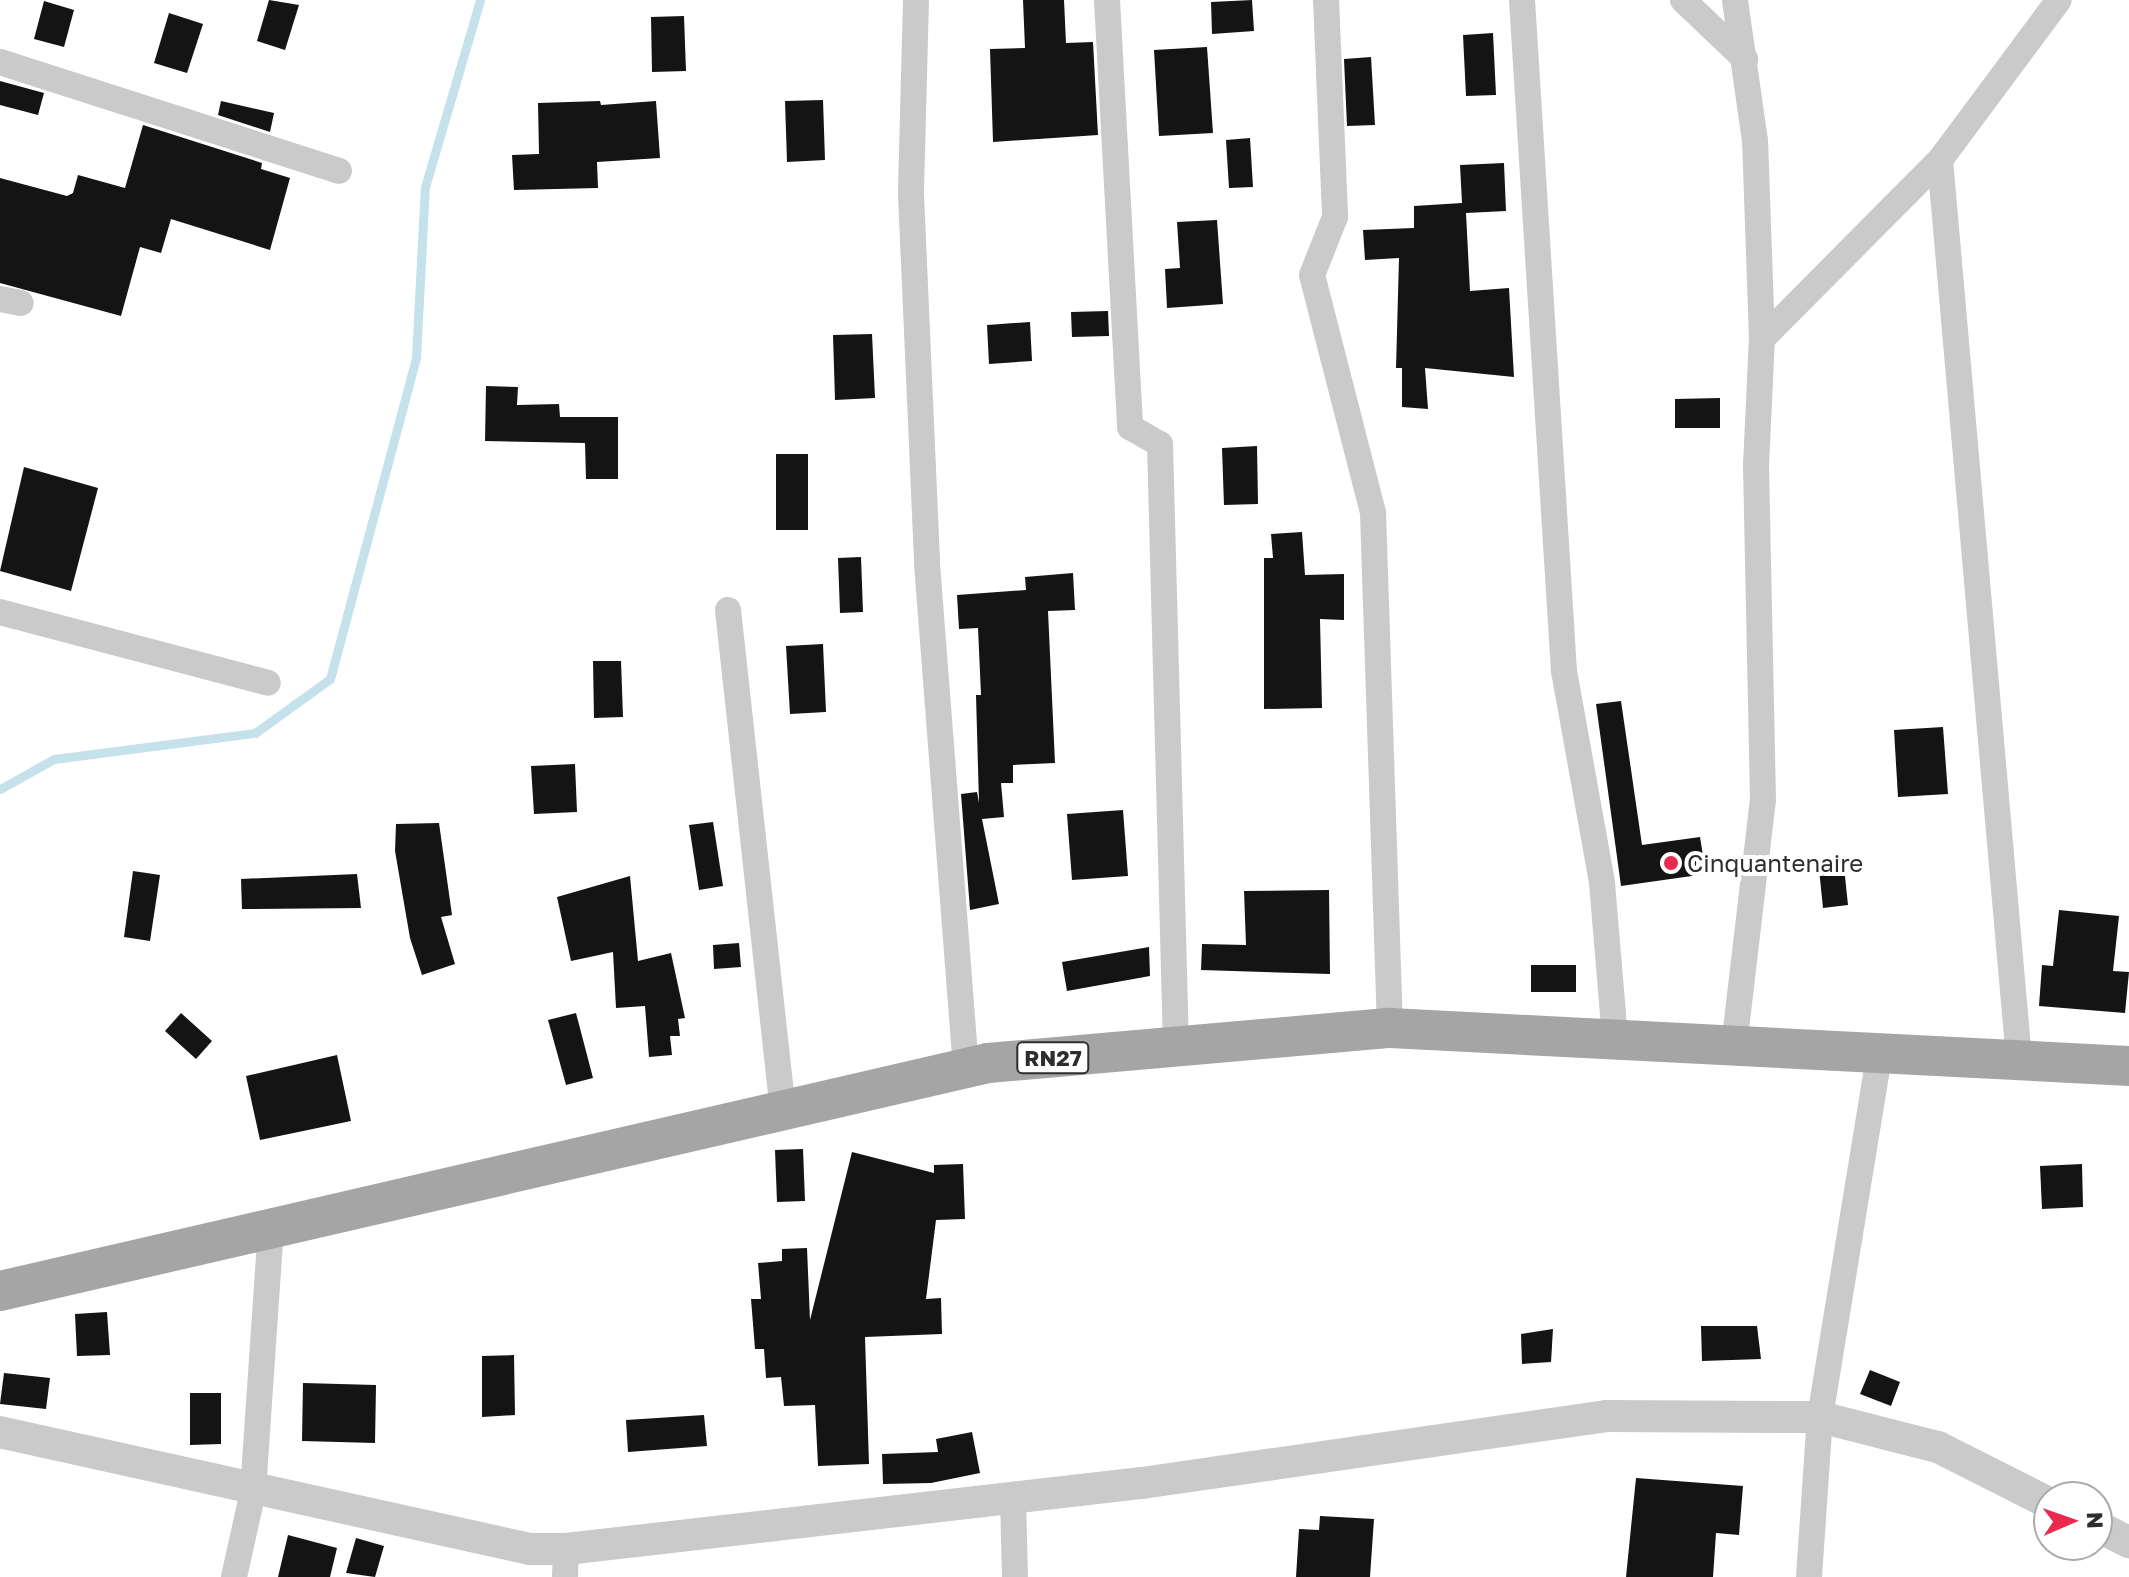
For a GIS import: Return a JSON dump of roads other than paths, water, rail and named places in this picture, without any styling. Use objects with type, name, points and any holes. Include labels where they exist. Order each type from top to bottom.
[{"type":"main road","name":"RN27","points":[[0,1291],[966,1068],[1390,1028],[2129,1066]]},
{"type":"street","points":[[916,0],[911,194],[927,564],[966,1068]]},
{"type":"street","points":[[1107,0],[1130,427],[1160,444],[1176,1047]]},
{"type":"street","points":[[1326,0],[1335,217],[1312,275],[1373,513],[1390,1028]]},
{"type":"street","points":[[1522,0],[1564,671],[1602,883],[1615,1039]]},
{"type":"street","points":[[1683,0],[1745,59]]},
{"type":"street","points":[[1734,1046],[1763,800],[1756,465],[1762,339],[1755,141],[1735,0]]},
{"type":"street","points":[[1762,339],[1940,160],[2059,0]]},
{"type":"street","points":[[0,62],[339,171]]},
{"type":"street","points":[[1940,160],[2019,1060]]},
{"type":"street","points":[[728,610],[783,1111]]},
{"type":"street","points":[[0,612],[268,683]]},
{"type":"street","points":[[1809,1577],[1820,1417],[1880,1052]]},
{"type":"street","points":[[234,1577],[253,1491],[271,1228]]},
{"type":"street","points":[[0,1432],[253,1491],[530,1549],[566,1563],[1013,1497],[1606,1416],[1820,1417],[1938,1447],[2033,1495]]},
{"type":"street","points":[[1013,1497],[1015,1577]]},
{"type":"waterway","points":[[0,789],[54,759],[255,733],[330,679],[416,357],[425,187],[480,0]]},
{"type":"place","name":"Cinquantenaire","points":[[1671,863]]}]
